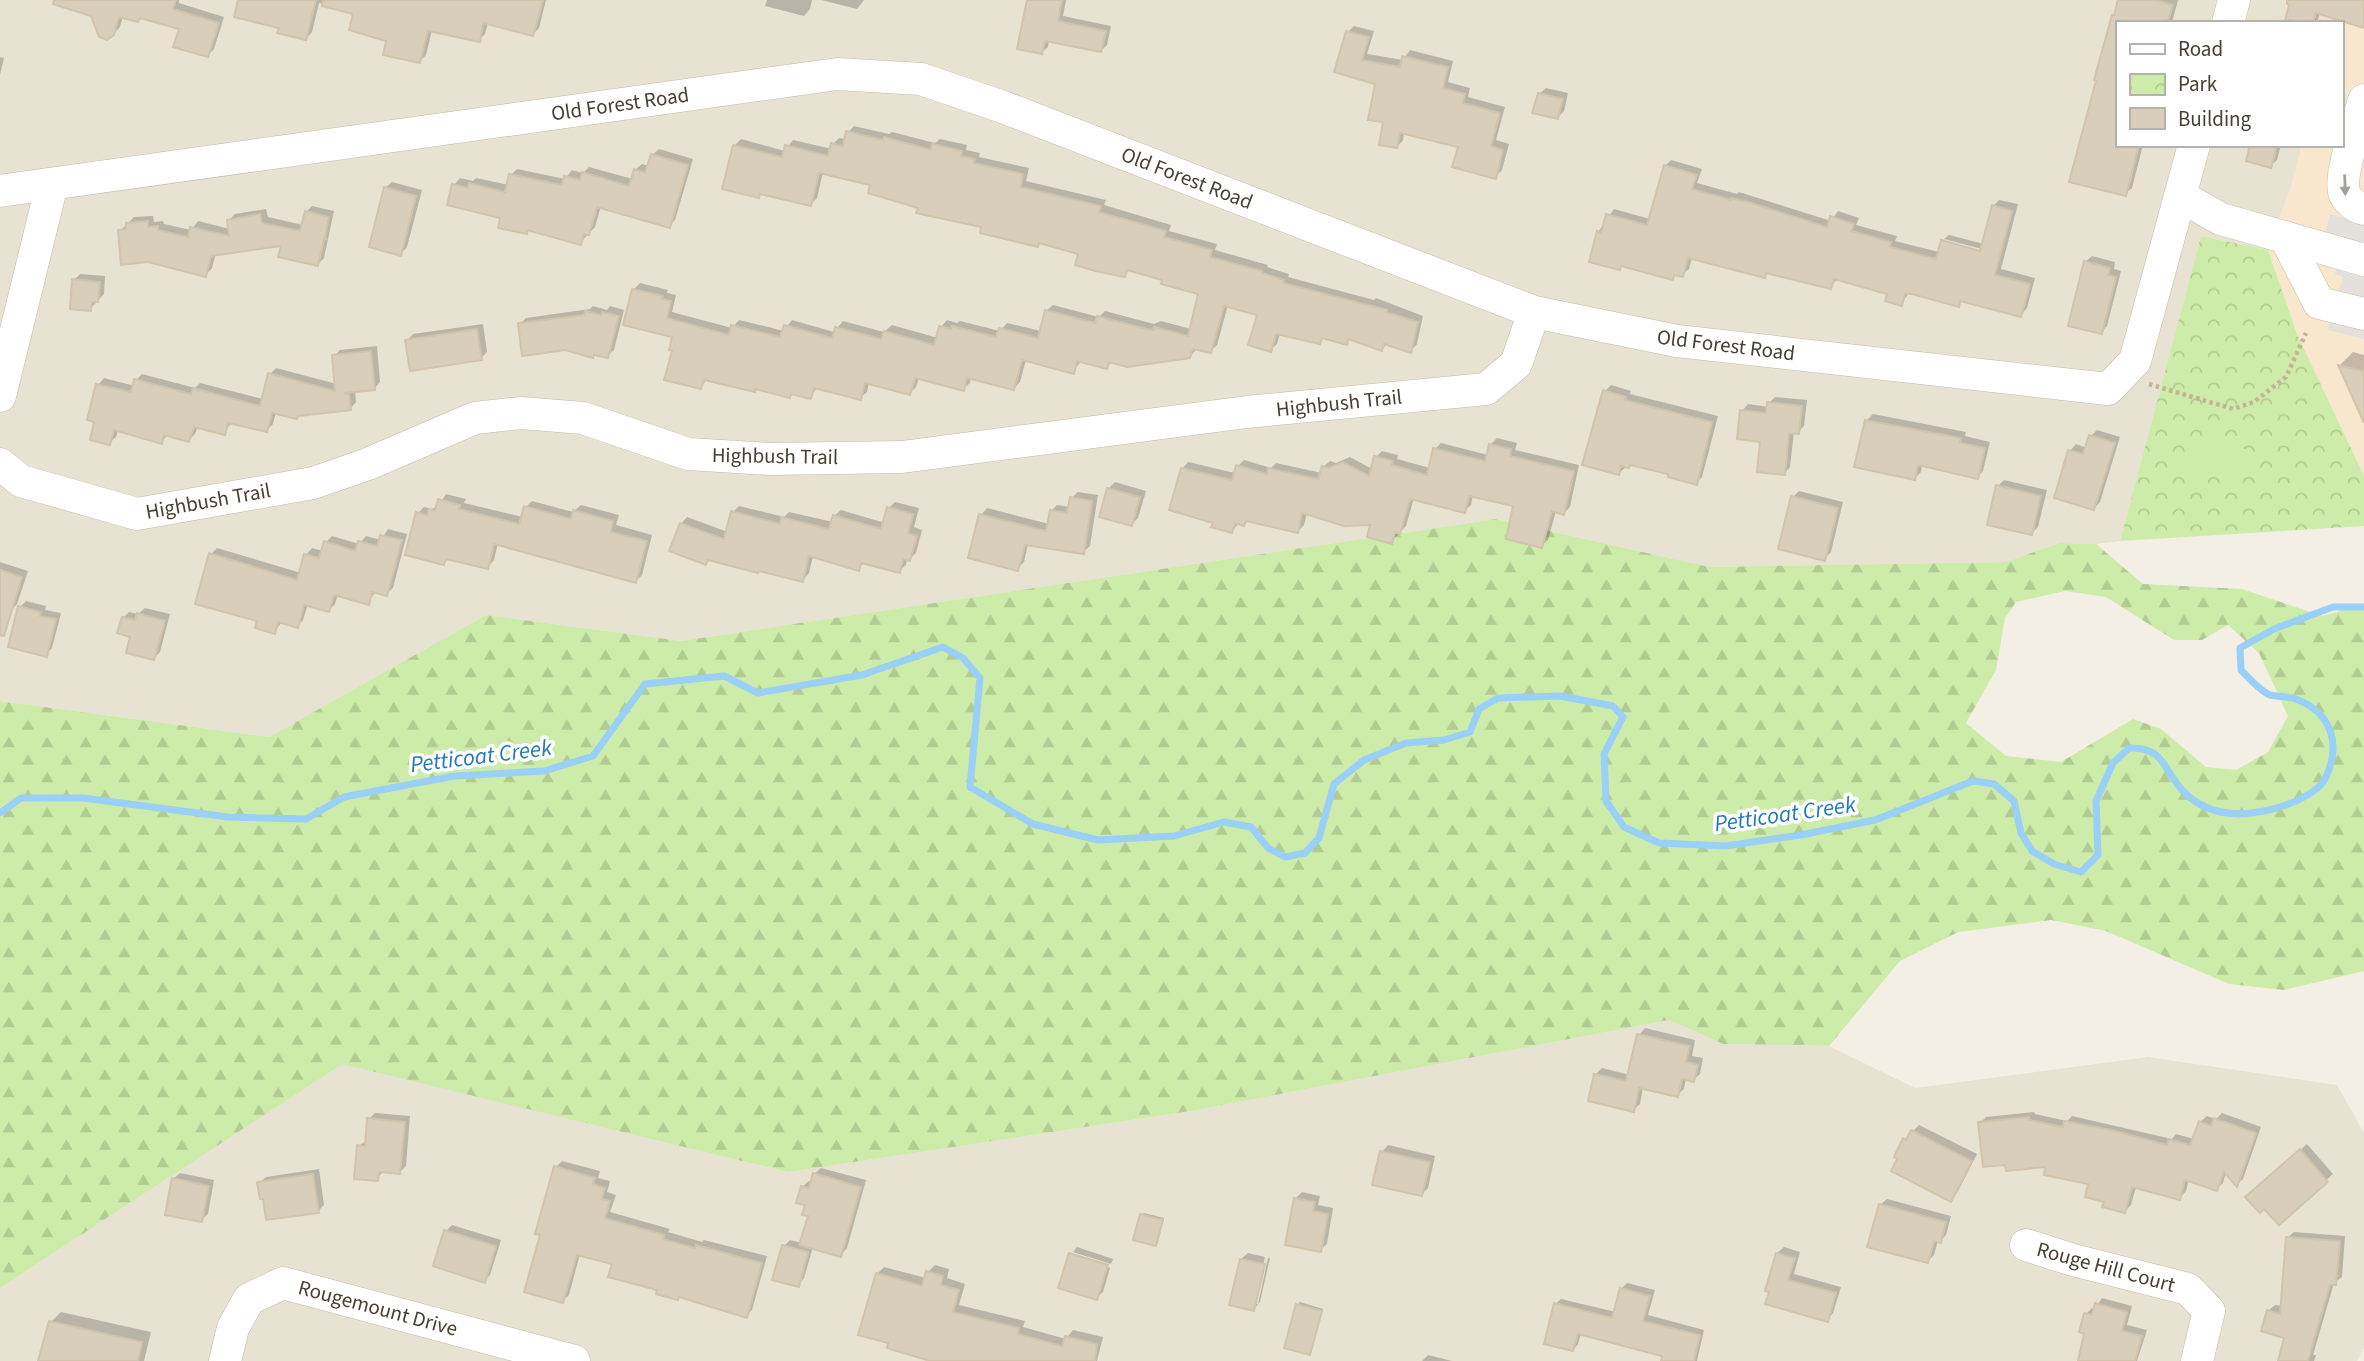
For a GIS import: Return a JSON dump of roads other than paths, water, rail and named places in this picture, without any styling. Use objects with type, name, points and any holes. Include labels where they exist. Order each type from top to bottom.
[{"type":"street","points":[[2229,21],[2234,0]]},
{"type":"street","name":"Old Forest Road","points":[[0,191],[837,74],[921,79],[1016,112],[1534,312],[1677,341],[2108,389],[2135,361],[2180,196]]},
{"type":"street","points":[[2364,100],[2343,182],[2346,197],[2352,204],[2364,209]]},
{"type":"street","points":[[2193,147],[2180,196],[2221,219],[2364,260]]},
{"type":"street","points":[[0,396],[52,184]]},
{"type":"street","points":[[2285,237],[2319,303],[2364,314]]},
{"type":"street","name":"Highbush Trail","points":[[0,464],[21,481],[137,514],[313,483],[368,464],[475,418],[521,413],[583,418],[688,454],[770,459],[902,457],[1247,412],[1486,389],[1516,364],[1534,312]]},
{"type":"street","name":"Rouge Hill Court","points":[[2026,1245],[2073,1260],[2188,1289],[2209,1311],[2197,1361]]},
{"type":"street","name":"Rougemount Drive","points":[[225,1361],[233,1328],[249,1299],[283,1283],[574,1361]]},
{"type":"waterway","name":"Petticoat Creek","points":[[0,813],[21,798],[83,798],[228,817],[306,819],[344,797],[454,776],[544,771],[593,756],[645,684],[724,676],[758,693],[862,675],[943,647],[963,658],[980,678],[970,787],[1033,824],[1098,840],[1174,836],[1224,822],[1251,827],[1268,848],[1285,857],[1305,853],[1319,838],[1334,784],[1364,760],[1406,743],[1444,740],[1470,732],[1479,709],[1498,698],[1560,696],[1613,706],[1623,717],[1604,754],[1606,801],[1624,827],[1659,843],[1725,846],[1801,835],[1875,820],[1973,781],[1994,784],[2014,801],[2021,833],[2032,851],[2054,864],[2081,872],[2098,855],[2096,801],[2113,763],[2129,748],[2150,751],[2162,761],[2176,783],[2194,800],[2206,807],[2231,814],[2270,810],[2295,802],[2319,786],[2326,777],[2333,753],[2333,742],[2325,721],[2308,705],[2293,698],[2270,695],[2259,687],[2241,670],[2240,648],[2274,629],[2333,607],[2364,607]]}]
